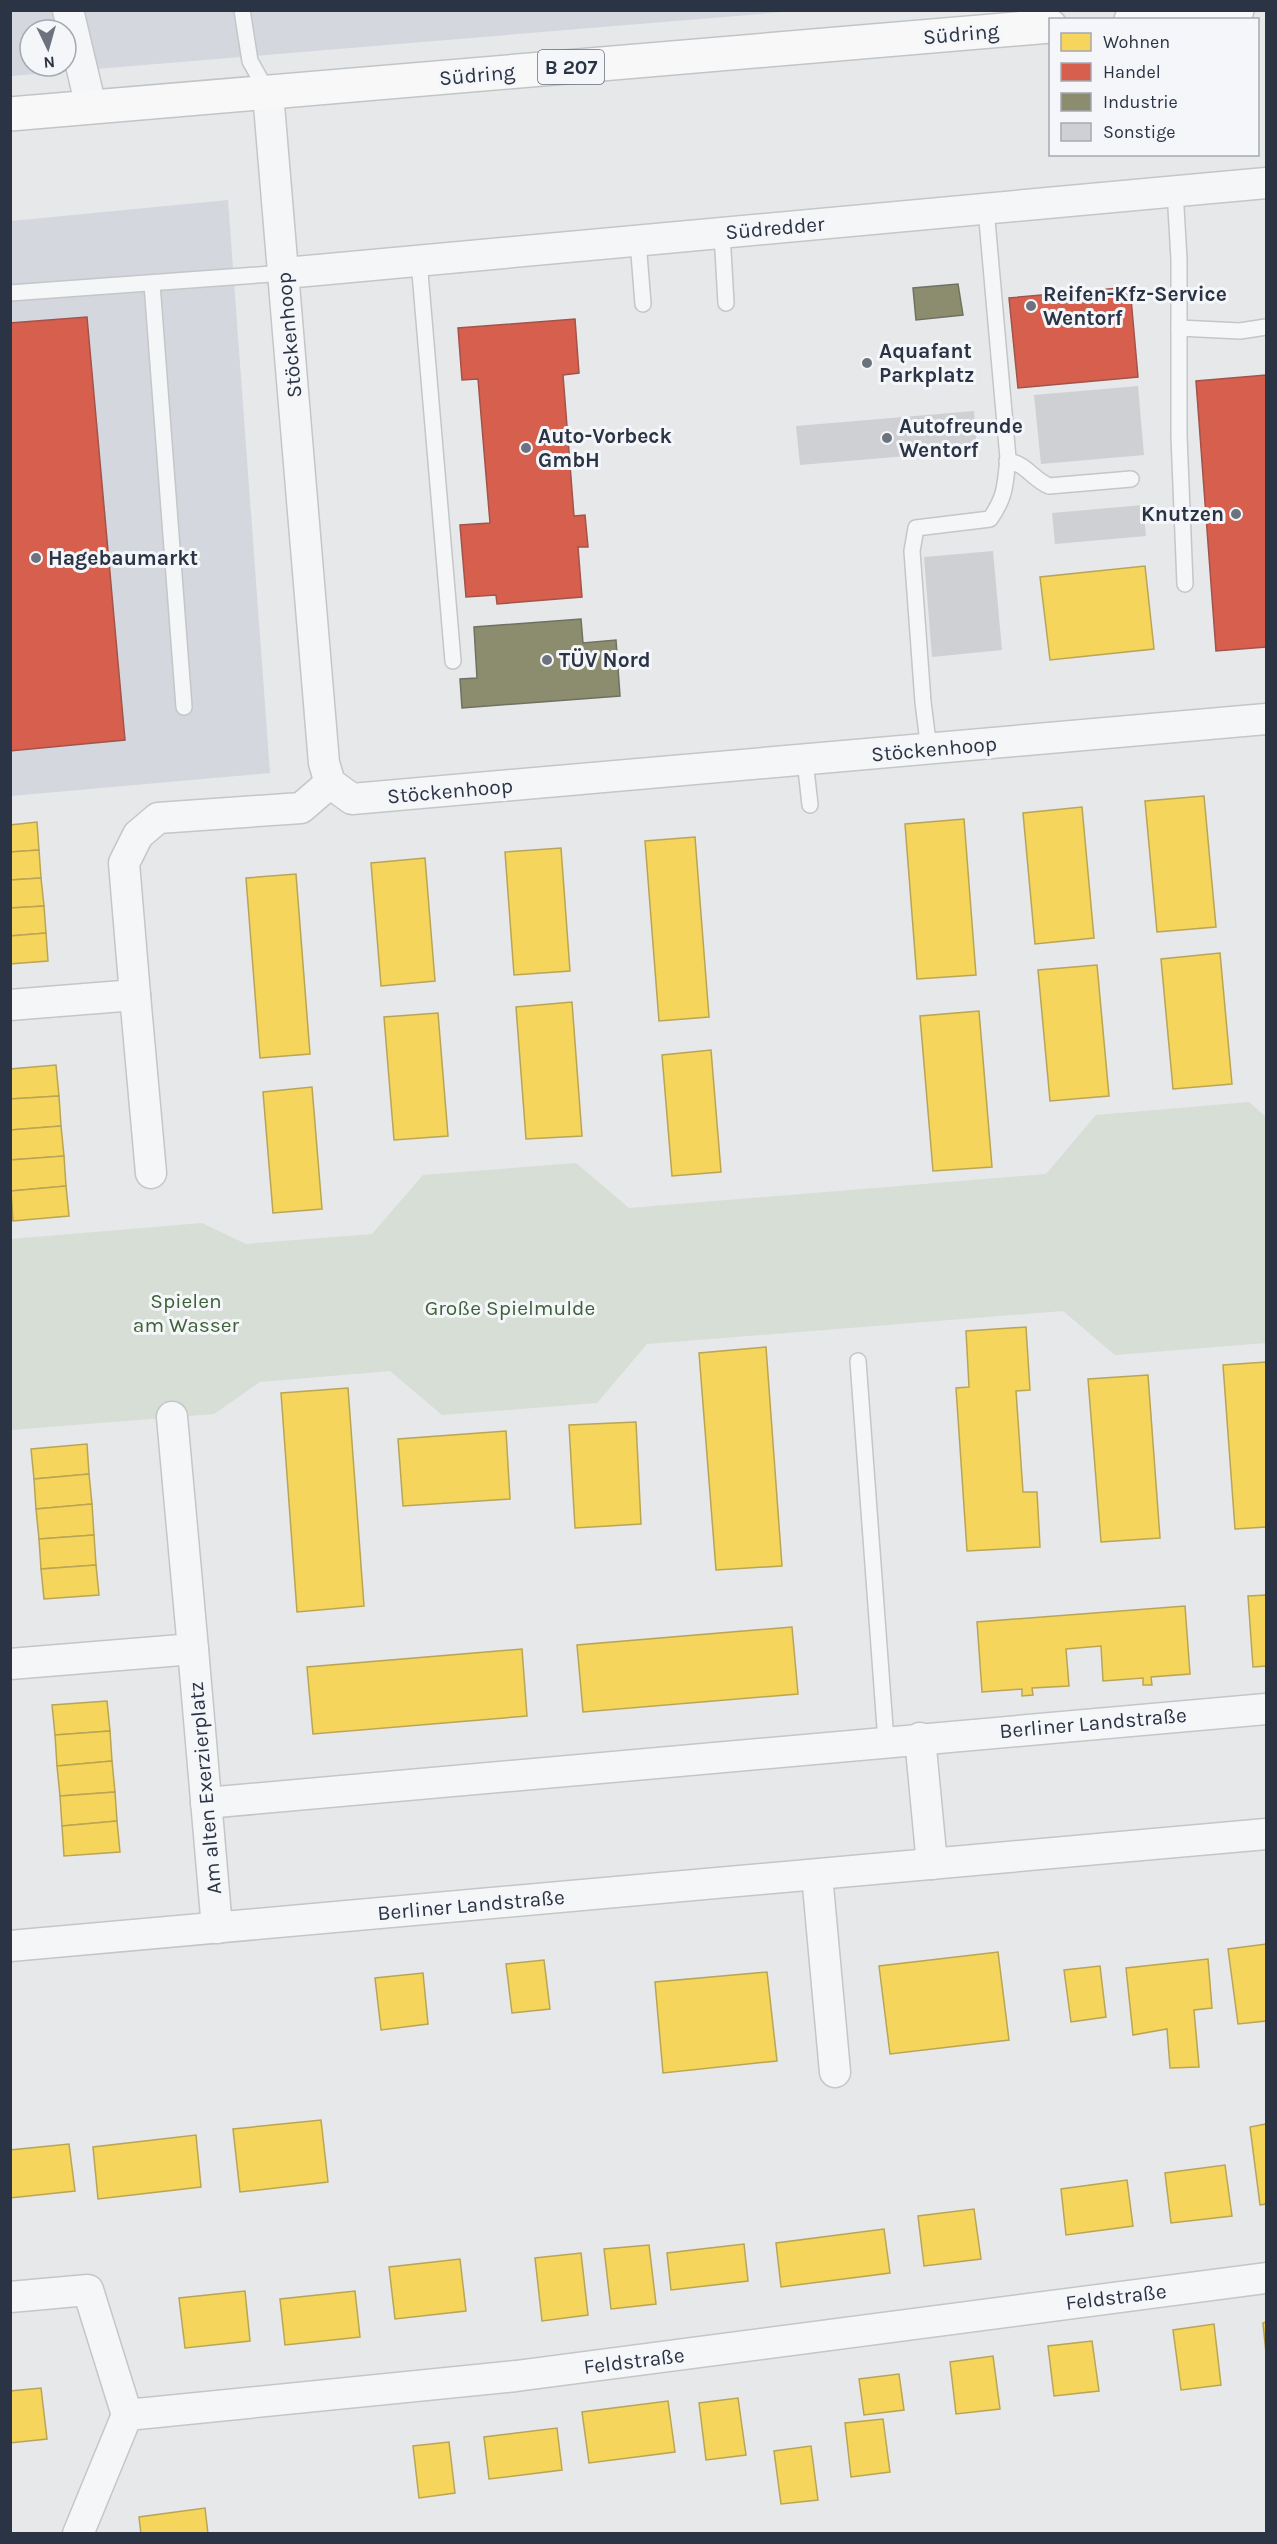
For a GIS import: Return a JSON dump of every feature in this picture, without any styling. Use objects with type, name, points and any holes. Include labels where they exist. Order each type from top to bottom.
[{"type":"main road","points":[[1152,18],[1237,10]]},
{"type":"main road","name":"Südring","points":[[10,114],[1049,26]]},
{"type":"street","points":[[68,10],[91,107]]},
{"type":"street","name":"Stöckenhoop","points":[[268,93],[285,273],[324,763],[330,783],[352,799],[1266,719]]},
{"type":"street","name":"Südredder","points":[[285,273],[1266,183]]},
{"type":"street","points":[[151,1173],[124,863],[138,835],[158,818],[301,808],[330,783]]},
{"type":"street","points":[[10,1005],[135,995]]},
{"type":"street","name":"Am alten Exerzierplatz","points":[[172,1417],[217,1928]]},
{"type":"street","points":[[10,1664],[193,1649]]},
{"type":"street","name":"Berliner Landstraße","points":[[206,1803],[1266,1709]]},
{"type":"street","points":[[920,1738],[932,1864]]},
{"type":"street","name":"Berliner Landstraße","points":[[10,1946],[1266,1834]]},
{"type":"street","points":[[817,1875],[835,2072]]},
{"type":"street","name":"Feldstraße","points":[[127,2415],[516,2376],[1266,2278]]},
{"type":"street","points":[[10,2297],[88,2290],[127,2415],[78,2534]]},
{"type":"lane","points":[[242,10],[250,61],[268,93]]},
{"type":"lane","points":[[1175,191],[1179,259],[1179,436],[1185,584]]},
{"type":"lane","points":[[929,750],[923,702],[912,551],[916,528],[990,519],[1003,501],[1007,461],[986,209]]},
{"type":"lane","points":[[722,233],[726,303]]},
{"type":"lane","points":[[638,241],[643,304]]},
{"type":"lane","points":[[419,261],[453,661]]},
{"type":"lane","points":[[10,293],[285,273]]},
{"type":"lane","points":[[152,284],[184,707]]},
{"type":"lane","points":[[1179,328],[1240,331],[1266,327]]},
{"type":"lane","points":[[1007,461],[1024,466],[1039,482],[1049,486],[1131,479]]},
{"type":"lane","points":[[805,760],[810,805]]},
{"type":"lane","points":[[858,1361],[886,1741]]},
{"type":"shaded area","points":[[11,11],[796,11],[78,70],[78,18],[18,18],[18,75],[11,76]]},
{"type":"shaded area","points":[[228,200],[270,773],[11,796],[11,221]]},
{"type":"green space","points":[[1249,1102],[1266,1117],[1266,1343],[1115,1355],[1063,1311],[647,1344],[597,1403],[442,1415],[390,1371],[260,1382],[214,1414],[11,1430],[11,1239],[202,1223],[246,1244],[372,1234],[423,1175],[576,1163],[629,1208],[1046,1174],[1096,1115]]},
{"type":"building: Wohnen","points":[[1145,566],[1154,649],[1050,660],[1040,577]]},
{"type":"building: Wohnen","points":[[1204,796],[1216,927],[1157,932],[1145,801]]},
{"type":"building: Wohnen","points":[[1082,807],[1094,938],[1035,944],[1023,813]]},
{"type":"building: Wohnen","points":[[964,819],[976,975],[917,979],[905,824]]},
{"type":"building: Wohnen","points":[[37,822],[39,850],[10,852],[10,825]]},
{"type":"building: Wohnen","points":[[695,837],[709,1017],[659,1021],[645,841]]},
{"type":"building: Wohnen","points":[[561,848],[570,971],[514,975],[505,852]]},
{"type":"building: Wohnen","points":[[39,850],[41,878],[10,880],[10,852]]},
{"type":"building: Wohnen","points":[[425,858],[435,981],[381,986],[371,863]]},
{"type":"building: Wohnen","points":[[296,874],[310,1054],[260,1058],[246,878]]},
{"type":"building: Wohnen","points":[[41,878],[44,906],[10,908],[10,880]]},
{"type":"building: Wohnen","points":[[44,906],[46,933],[10,936],[10,908]]},
{"type":"building: Wohnen","points":[[46,933],[48,961],[10,964],[10,936]]},
{"type":"building: Wohnen","points":[[1220,953],[1232,1084],[1173,1089],[1161,959]]},
{"type":"building: Wohnen","points":[[1097,965],[1109,1096],[1050,1101],[1038,970]]},
{"type":"building: Wohnen","points":[[572,1002],[582,1136],[526,1139],[516,1007]]},
{"type":"building: Wohnen","points":[[979,1011],[992,1167],[933,1171],[920,1016]]},
{"type":"building: Wohnen","points":[[438,1013],[448,1136],[394,1140],[384,1017]]},
{"type":"building: Wohnen","points":[[711,1050],[721,1172],[672,1176],[662,1055]]},
{"type":"building: Wohnen","points":[[56,1065],[59,1096],[10,1099],[10,1069]]},
{"type":"building: Wohnen","points":[[312,1087],[322,1209],[273,1213],[263,1092]]},
{"type":"building: Wohnen","points":[[59,1096],[61,1126],[10,1130],[10,1099]]},
{"type":"building: Wohnen","points":[[61,1126],[64,1156],[10,1160],[10,1130]]},
{"type":"building: Wohnen","points":[[64,1156],[66,1186],[11,1191],[10,1160]]},
{"type":"building: Wohnen","points":[[66,1186],[69,1216],[13,1221],[11,1191]]},
{"type":"building: Wohnen","points":[[1026,1327],[1030,1390],[1016,1391],[1023,1492],[1037,1492],[1040,1547],[967,1551],[956,1388],[969,1387],[966,1331]]},
{"type":"building: Wohnen","points":[[766,1347],[782,1566],[716,1570],[699,1353]]},
{"type":"building: Wohnen","points":[[1266,1362],[1266,1527],[1235,1529],[1223,1365]]},
{"type":"building: Wohnen","points":[[1148,1375],[1160,1538],[1101,1542],[1088,1379]]},
{"type":"building: Wohnen","points":[[348,1388],[364,1606],[297,1612],[281,1393]]},
{"type":"building: Wohnen","points":[[636,1422],[641,1524],[575,1528],[569,1425]]},
{"type":"building: Wohnen","points":[[506,1431],[510,1499],[403,1506],[398,1439]]},
{"type":"building: Wohnen","points":[[87,1444],[89,1474],[34,1479],[31,1449]]},
{"type":"building: Wohnen","points":[[89,1474],[92,1504],[36,1509],[34,1479]]},
{"type":"building: Wohnen","points":[[92,1504],[94,1535],[39,1539],[36,1509]]},
{"type":"building: Wohnen","points":[[94,1535],[96,1565],[41,1569],[39,1539]]},
{"type":"building: Wohnen","points":[[96,1565],[99,1595],[44,1599],[41,1569]]},
{"type":"building: Wohnen","points":[[1266,1595],[1266,1666],[1253,1667],[1248,1596]]},
{"type":"building: Wohnen","points":[[1185,1606],[1190,1674],[1151,1677],[1152,1685],[1143,1685],[1143,1678],[1103,1681],[1101,1646],[1066,1649],[1069,1686],[1032,1688],[1033,1695],[1022,1696],[1022,1689],[982,1692],[977,1622]]},
{"type":"building: Wohnen","points":[[792,1627],[798,1694],[583,1712],[577,1645]]},
{"type":"building: Wohnen","points":[[522,1649],[527,1716],[313,1734],[307,1667]]},
{"type":"building: Wohnen","points":[[107,1701],[110,1731],[55,1735],[52,1705]]},
{"type":"building: Wohnen","points":[[110,1731],[112,1761],[57,1766],[55,1735]]},
{"type":"building: Wohnen","points":[[112,1761],[115,1792],[60,1796],[57,1766]]},
{"type":"building: Wohnen","points":[[115,1792],[117,1821],[62,1826],[60,1796]]},
{"type":"building: Wohnen","points":[[117,1821],[120,1852],[64,1856],[62,1826]]},
{"type":"building: Wohnen","points":[[1266,1944],[1266,2021],[1238,2024],[1228,1949]]},
{"type":"building: Wohnen","points":[[998,1952],[1009,2040],[890,2054],[879,1966]]},
{"type":"building: Wohnen","points":[[1208,1959],[1212,2008],[1194,2010],[1199,2067],[1170,2068],[1167,2029],[1133,2035],[1126,1968]]},
{"type":"building: Wohnen","points":[[544,1960],[550,2009],[512,2013],[506,1964]]},
{"type":"building: Wohnen","points":[[1100,1966],[1106,2017],[1071,2022],[1064,1970]]},
{"type":"building: Wohnen","points":[[767,1972],[777,2061],[663,2073],[655,1982]]},
{"type":"building: Wohnen","points":[[423,1973],[428,2024],[381,2030],[375,1978]]},
{"type":"building: Wohnen","points":[[321,2120],[328,2182],[240,2192],[233,2129]]},
{"type":"building: Wohnen","points":[[1266,2124],[1266,2204],[1260,2205],[1250,2127]]},
{"type":"building: Wohnen","points":[[196,2135],[201,2187],[98,2199],[93,2147]]},
{"type":"building: Wohnen","points":[[69,2144],[75,2191],[10,2198],[10,2150]]},
{"type":"building: Wohnen","points":[[1225,2165],[1232,2216],[1171,2223],[1165,2173]]},
{"type":"building: Wohnen","points":[[1127,2180],[1133,2226],[1066,2235],[1061,2189]]},
{"type":"building: Wohnen","points":[[974,2209],[981,2259],[924,2266],[918,2216]]},
{"type":"building: Wohnen","points":[[884,2229],[890,2273],[781,2287],[776,2243]]},
{"type":"building: Wohnen","points":[[744,2244],[748,2281],[671,2290],[667,2253]]},
{"type":"building: Wohnen","points":[[649,2245],[656,2304],[611,2309],[604,2249]]},
{"type":"building: Wohnen","points":[[581,2253],[588,2315],[542,2321],[535,2258]]},
{"type":"building: Wohnen","points":[[460,2259],[466,2311],[395,2319],[389,2267]]},
{"type":"building: Wohnen","points":[[245,2291],[250,2341],[185,2348],[179,2298]]},
{"type":"building: Wohnen","points":[[355,2291],[360,2337],[285,2345],[280,2299]]},
{"type":"building: Wohnen","points":[[1266,2322],[1266,2353],[1263,2323]]},
{"type":"building: Wohnen","points":[[1214,2324],[1221,2385],[1181,2390],[1173,2330]]},
{"type":"building: Wohnen","points":[[1092,2341],[1099,2391],[1054,2396],[1048,2346]]},
{"type":"building: Wohnen","points":[[993,2356],[1000,2409],[956,2414],[950,2362]]},
{"type":"building: Wohnen","points":[[899,2374],[904,2410],[864,2415],[859,2379]]},
{"type":"building: Wohnen","points":[[41,2388],[47,2439],[10,2443],[10,2391]]},
{"type":"building: Wohnen","points":[[738,2398],[746,2455],[706,2460],[699,2403]]},
{"type":"building: Wohnen","points":[[668,2401],[675,2452],[589,2463],[582,2412]]},
{"type":"building: Wohnen","points":[[883,2419],[890,2472],[851,2477],[845,2423]]},
{"type":"building: Wohnen","points":[[557,2428],[562,2470],[489,2479],[484,2437]]},
{"type":"building: Wohnen","points":[[449,2442],[455,2493],[419,2498],[413,2446]]},
{"type":"building: Wohnen","points":[[811,2446],[818,2500],[781,2504],[774,2451]]},
{"type":"building: Wohnen","points":[[205,2508],[208,2534],[141,2534],[139,2517]]},
{"type":"building: Handel","points":[[1130,287],[1138,377],[1018,388],[1009,298]]},
{"type":"building: Handel","points":[[87,317],[125,740],[10,751],[10,323]]},
{"type":"building: Handel","name":"Auto-Vorbeck GmbH","points":[[575,319],[579,373],[563,375],[574,516],[585,515],[588,547],[578,547],[582,597],[497,604],[496,595],[466,597],[460,525],[490,523],[478,379],[462,380],[458,328]]},
{"type":"building: Handel","name":"Knutzen","points":[[1266,375],[1266,647],[1216,651],[1196,381]]},
{"type":"building: Industrie","points":[[958,284],[963,315],[916,320],[913,288]]},
{"type":"building: Industrie","name":"TÜV Nord","points":[[581,619],[583,643],[616,640],[620,696],[462,708],[460,679],[477,678],[474,627]]},
{"type":"building: Sonstige","points":[[1138,386],[1144,455],[1041,464],[1034,395]]},
{"type":"building: Sonstige","name":"Autofreunde Wentorf","points":[[974,411],[977,450],[800,465],[796,426]]},
{"type":"building: Sonstige","points":[[1143,505],[1146,536],[1055,544],[1052,513]]},
{"type":"building: Sonstige","points":[[993,551],[1002,650],[932,657],[924,557]]},
{"type":"place","name":"Reifen-Kfz-Service Wentorf","points":[[1031,306]]},
{"type":"place","name":"Aquafant Parkplatz","points":[[867,363]]},
{"type":"place","name":"Autofreunde Wentorf","points":[[887,438]]},
{"type":"place","name":"Auto-Vorbeck GmbH","points":[[526,448]]},
{"type":"place","name":"Knutzen","points":[[1236,514]]},
{"type":"place","name":"Hagebaumarkt","points":[[36,558]]},
{"type":"place","name":"TÜV Nord","points":[[547,660]]},
{"type":"park label","name":"Große Spielmulde","points":[[510,1308]]},
{"type":"park label","name":"Spielen am Wasser","points":[[186,1313]]}]
